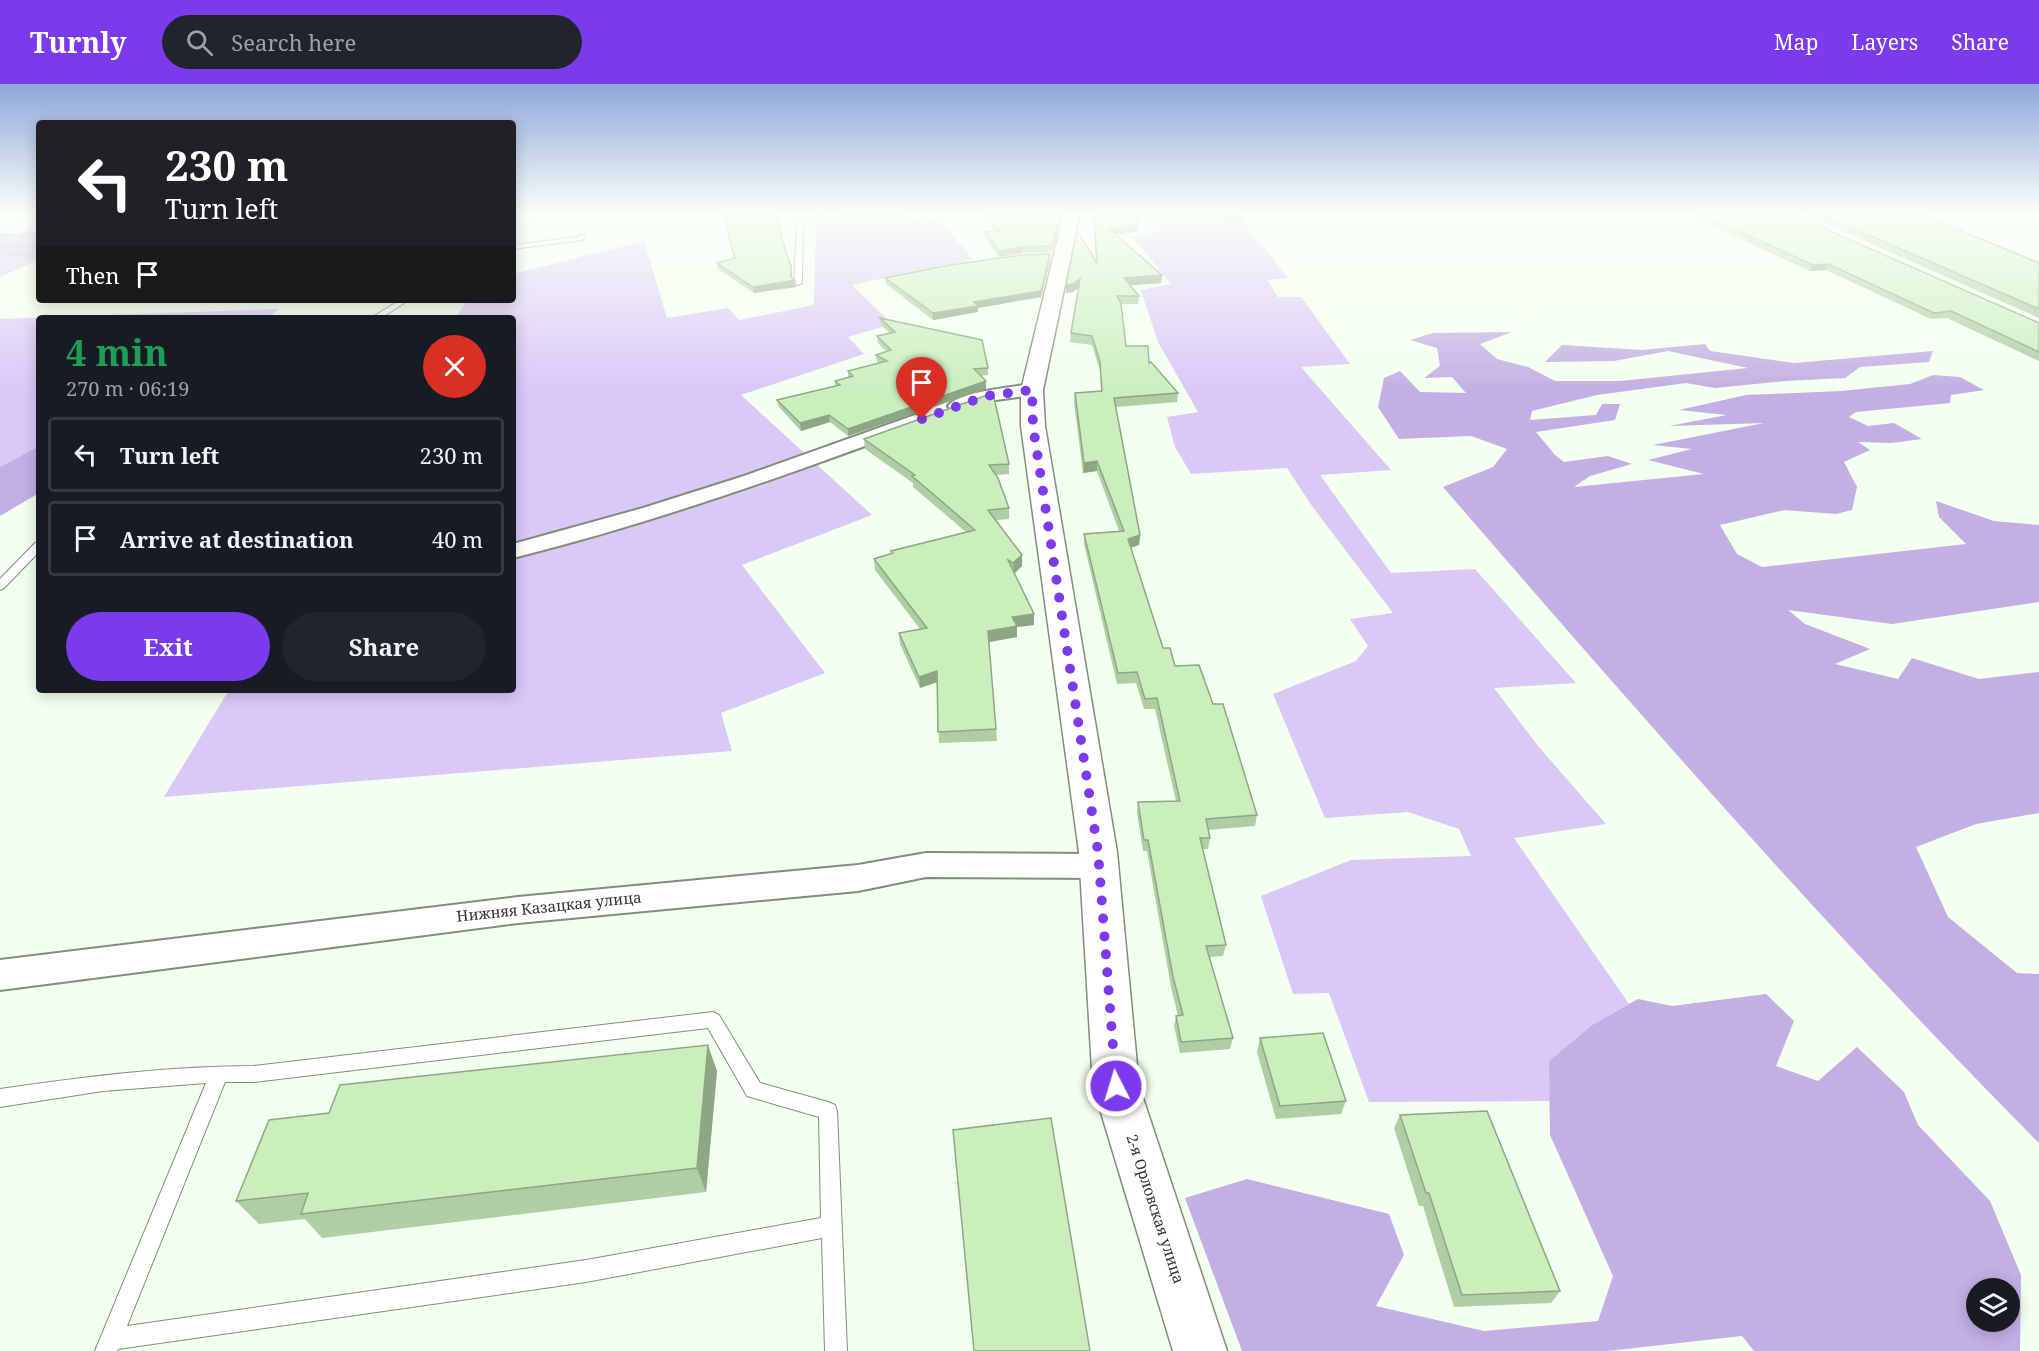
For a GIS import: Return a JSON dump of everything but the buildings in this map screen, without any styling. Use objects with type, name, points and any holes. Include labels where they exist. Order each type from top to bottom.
[{"type":"street","name":"2-я Орловская улица","points":[[1053,272],[1032,390],[1033,426],[1099,866],[1116,1086],[1200,1351]]},
{"type":"street","points":[[516,550],[651,513],[752,481],[986,396],[1032,390]]},
{"type":"street","name":"Нижняя Казацкая улица","points":[[0,975],[518,910],[858,878],[926,865],[1099,866]]},
{"type":"lane","points":[[798,272],[798,283]]},
{"type":"lane","points":[[380,315],[400,303]]},
{"type":"lane","points":[[0,586],[36,548]]},
{"type":"lane","points":[[0,1098],[103,1083],[219,1074],[254,1074],[714,1020],[754,1090],[828,1111],[836,1351]]},
{"type":"lane","points":[[108,1345],[219,1074]]},
{"type":"lane","points":[[108,1345],[586,1271],[832,1226]]},
{"type":"shaded area","points":[[0,272],[11,272],[0,277]]},
{"type":"shaded area","points":[[520,272],[653,272],[667,318],[728,308],[739,320],[814,305],[815,272],[912,272],[852,285],[892,324],[848,337],[864,354],[741,395],[872,515],[742,565],[825,673],[721,713],[732,751],[164,797],[227,693],[516,693],[516,315],[458,315],[465,303],[516,303],[516,273]]},
{"type":"shaded area","points":[[1161,272],[1283,272],[1288,278],[1267,280],[1278,297],[1301,297],[1350,364],[1301,367],[1391,470],[1320,475],[1391,573],[1475,569],[1576,683],[1494,688],[1538,746],[1606,824],[1514,838],[1629,1004],[1592,1025],[1549,1061],[1550,1101],[1369,1102],[1329,993],[1293,994],[1261,896],[1351,860],[1471,856],[1459,829],[1408,812],[1325,818],[1273,694],[1356,661],[1368,646],[1350,619],[1393,613],[1312,506],[1287,468],[1191,474],[1175,447],[1167,417],[1198,412],[1158,342],[1141,290],[1171,284]]},
{"type":"shaded area","points":[[279,309],[271,315],[112,315]]},
{"type":"shaded area","points":[[36,318],[36,448],[0,467],[0,319]]},
{"type":"shaded area","points":[[1512,332],[1480,344],[1497,359],[1528,367],[1555,381],[1620,381],[1748,368],[1668,351],[1614,361],[1545,362],[1562,345],[1642,350],[1705,344],[1710,351],[1794,363],[1933,351],[1929,362],[1860,367],[1845,378],[1715,388],[1686,383],[1597,395],[1532,411],[1530,420],[1596,415],[1602,404],[1620,404],[1615,420],[1536,432],[1555,455],[1564,462],[1608,456],[1632,464],[1590,476],[1574,487],[1704,474],[1648,460],[1692,449],[1653,445],[1764,423],[1669,426],[1727,415],[1679,410],[1746,395],[1841,391],[1910,384],[1933,375],[1960,377],[1984,390],[1951,395],[1950,403],[1856,412],[1849,417],[1868,426],[1894,423],[1922,439],[1891,443],[1858,442],[1870,450],[1844,462],[1857,487],[1852,510],[1836,514],[1784,510],[1720,525],[1737,554],[1762,567],[1966,544],[1939,517],[1936,501],[1994,521],[2039,525],[2039,602],[1892,624],[1788,610],[1805,624],[1870,649],[1835,664],[1898,679],[1912,658],[1979,679],[2039,672],[2039,813],[1976,824],[1916,847],[1948,917],[2017,973],[2039,974],[2039,1143],[1885,984],[1735,820],[1443,487],[1493,467],[1507,449],[1471,436],[1399,439],[1378,407],[1384,378],[1400,371],[1420,392],[1466,393],[1452,377],[1424,378],[1440,366],[1437,348],[1410,340],[1433,333]]},
{"type":"shaded area","points":[[36,448],[36,495],[0,516],[0,467]]},
{"type":"shaded area","points":[[1766,994],[1794,1021],[1776,1066],[1818,1081],[1857,1047],[1904,1092],[1918,1125],[1990,1201],[2021,1275],[2020,1351],[1754,1351],[1742,1336],[1608,1351],[1242,1351],[1185,1198],[1247,1179],[1389,1214],[1404,1255],[1376,1306],[1484,1331],[1598,1321],[1613,1276],[1550,1135],[1549,1061],[1592,1025],[1638,999],[1672,1006]]},
{"type":"route","points":[[922,419],[986,396],[1032,390],[1033,426],[1098,852],[1116,1086]]}]
